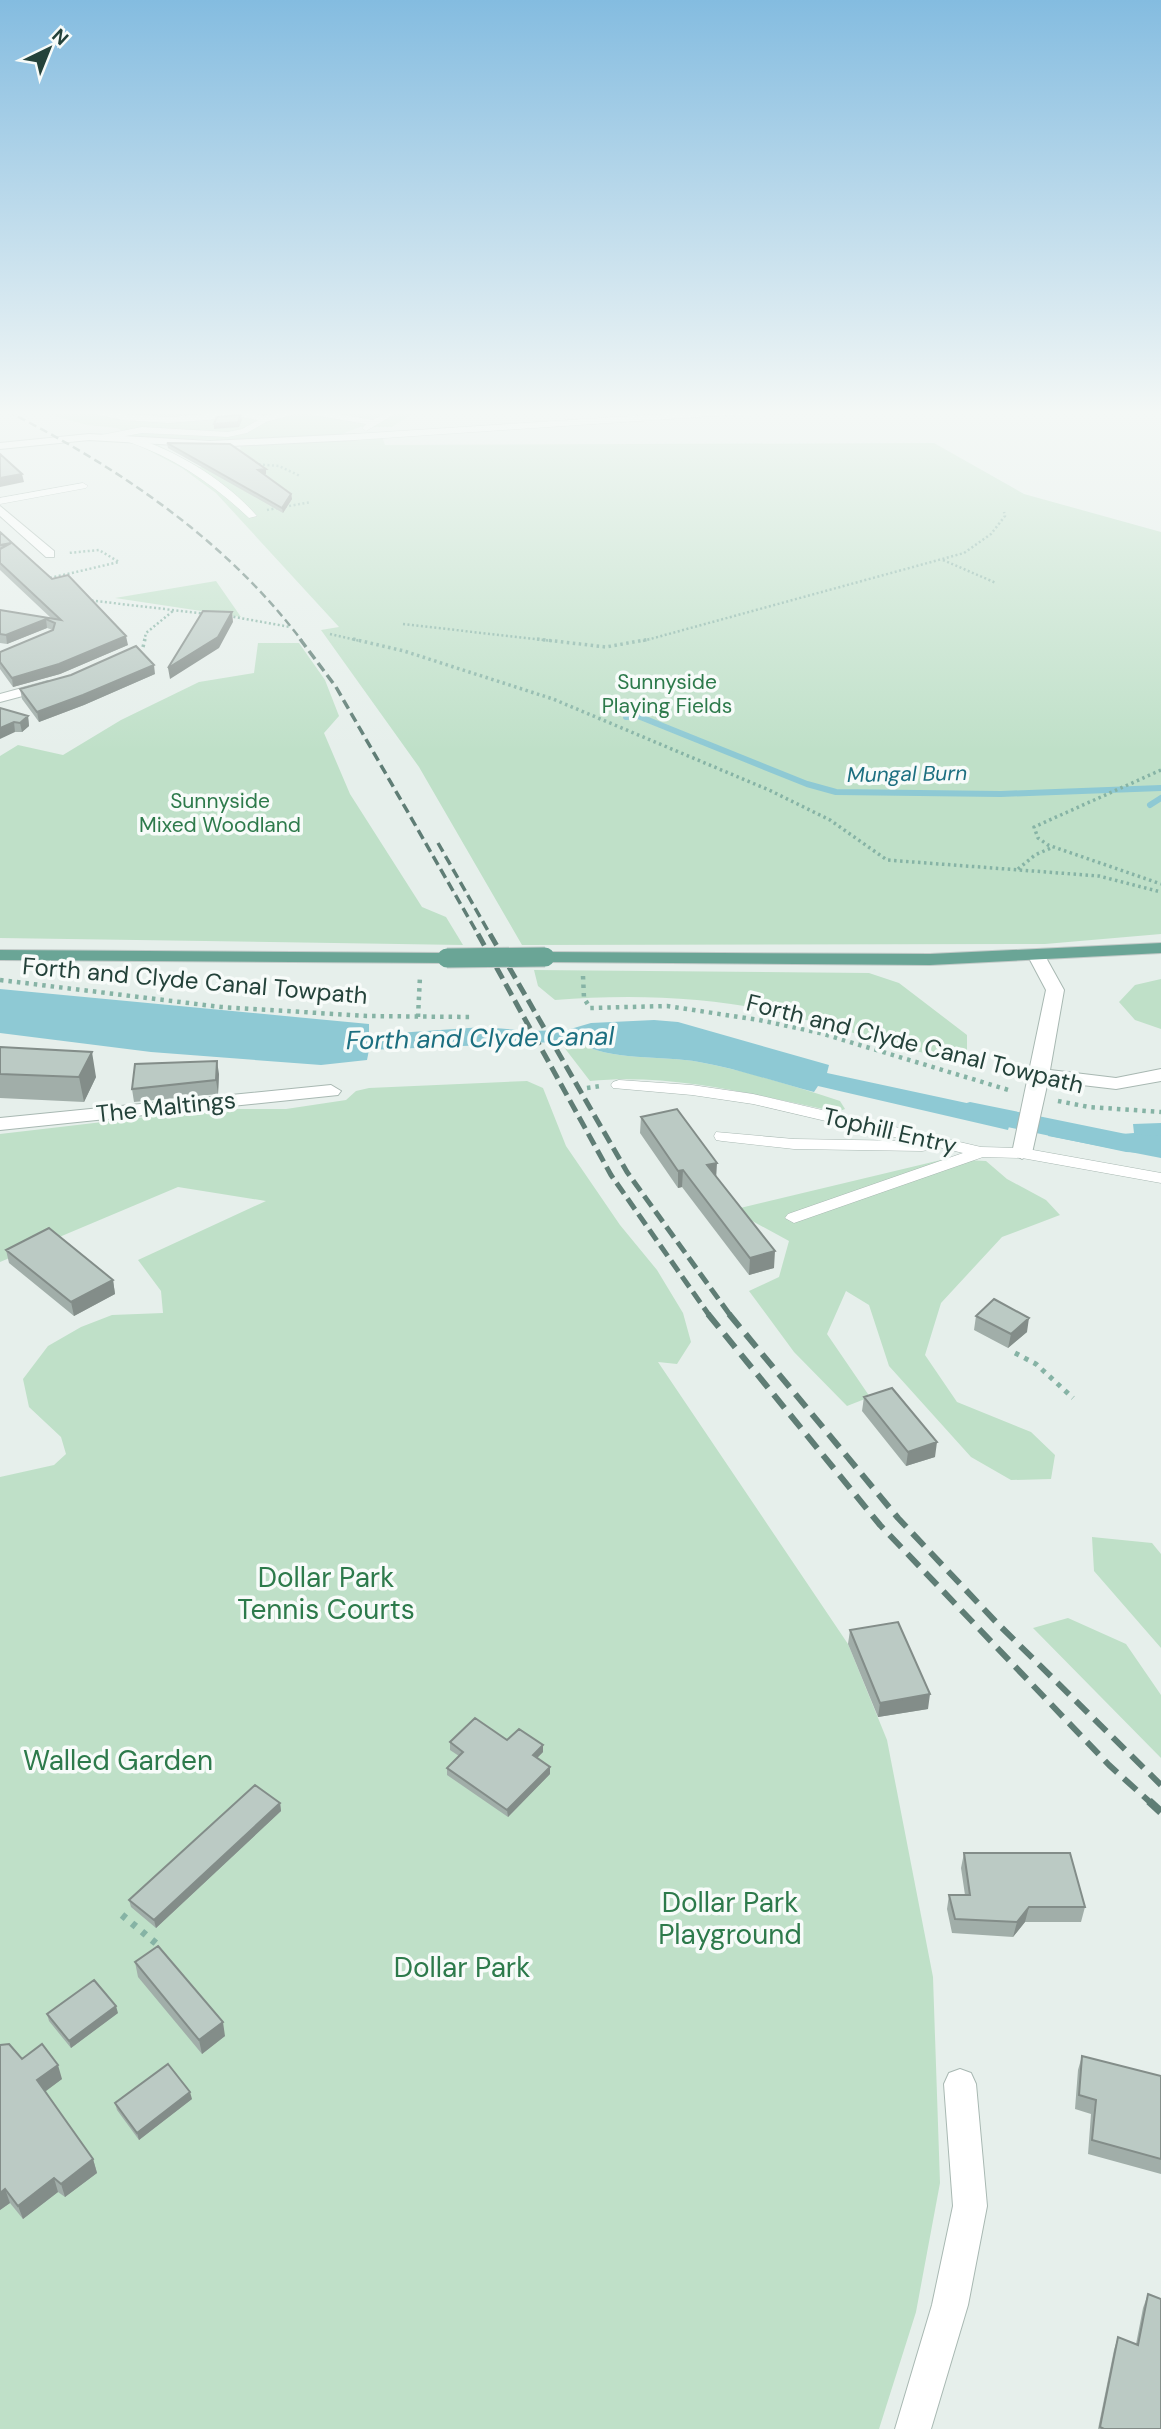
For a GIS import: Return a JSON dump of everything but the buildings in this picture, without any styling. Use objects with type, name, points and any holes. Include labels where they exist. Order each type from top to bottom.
[{"type":"main road","points":[[0,955],[1038,958],[1161,948]]},
{"type":"street","points":[[16,524],[50,554]]},
{"type":"street","points":[[0,698],[66,679]]},
{"type":"street","points":[[1025,1144],[1055,990],[1038,958]]},
{"type":"street","points":[[1039,1073],[1099,1083],[1130,1082],[1161,1075]]},
{"type":"street","name":"The Maltings","points":[[0,1124],[331,1091]]},
{"type":"street","points":[[913,2429],[950,2305],[970,2206],[960,2084]]},
{"type":"lane","name":"Tophill Entry","points":[[619,1085],[691,1090],[753,1099],[981,1152],[1025,1144],[1161,1178]]},
{"type":"lane","points":[[722,1136],[794,1143],[918,1145],[981,1152]]},
{"type":"lane","points":[[794,1218],[981,1152]]},
{"type":"path","points":[[403,624],[606,647],[670,635],[964,554],[991,534],[999,524]]},
{"type":"path","points":[[50,578],[119,562],[99,550],[26,558],[58,585]]},
{"type":"path","points":[[942,559],[996,583]]},
{"type":"path","points":[[75,599],[214,614]]},
{"type":"path","points":[[143,647],[146,633],[173,611]]},
{"type":"path","points":[[227,615],[290,627]]},
{"type":"path","points":[[330,634],[404,651],[553,699],[769,790],[830,820],[887,860],[1099,876],[1161,892]]},
{"type":"path","points":[[1161,770],[1034,827],[1038,838],[1053,847],[1161,884]]},
{"type":"path","points":[[1017,870],[1035,855],[1053,847]]},
{"type":"path","points":[[418,1017],[421,958]]},
{"type":"path","name":"Forth and Clyde Canal Towpath","points":[[0,980],[221,1007],[470,1017]]},
{"type":"path","name":"Forth and Clyde Canal Towpath","points":[[583,998],[590,1008],[667,1006],[820,1033],[999,1089],[1034,1104],[1161,1112]]},
{"type":"path","points":[[1015,1353],[1036,1364],[1073,1398]]},
{"type":"path","points":[[122,1915],[158,1945]]},
{"type":"green space","name":"Sunnyside Playing Fields","points":[[245,524],[1133,524],[1161,532],[1161,934],[1045,944],[522,945],[419,767],[321,630],[339,627]]},
{"type":"green space","points":[[216,581],[241,617],[115,598]]},
{"type":"green space","name":"Sunnyside Mixed Woodland","points":[[258,643],[299,643],[325,680],[339,716],[324,733],[350,794],[422,907],[446,917],[463,945],[0,938],[0,756],[18,745],[63,755],[121,720],[199,682],[254,673]]},
{"type":"green space","points":[[534,970],[869,973],[899,983],[967,1035],[967,1052],[956,1059],[934,1056],[779,1013],[724,1003],[639,997],[555,1000],[538,986]]},
{"type":"green space","points":[[1161,979],[1161,1029],[1135,1020],[1119,1002],[1135,985]]},
{"type":"green space","points":[[577,1041],[590,1048],[620,1055],[685,1060],[735,1070],[840,1101],[845,1109],[837,1112],[683,1083],[621,1079],[590,1081],[560,1042]]},
{"type":"green space","name":"Dollar Park","points":[[527,1081],[543,1088],[566,1146],[620,1225],[657,1270],[683,1313],[691,1342],[677,1364],[658,1362],[848,1644],[887,1740],[933,1977],[940,2183],[916,2312],[879,2429],[0,2429],[0,1477],[54,1465],[66,1454],[61,1437],[29,1407],[23,1379],[48,1346],[81,1327],[112,1315],[163,1313],[161,1291],[138,1260],[266,1201],[178,1187],[0,1262],[0,1134],[214,1109],[286,1109],[346,1100],[356,1091],[369,1088]]},
{"type":"green space","points":[[945,1159],[986,1161],[1007,1179],[1046,1200],[1060,1215],[1002,1237],[941,1303],[925,1355],[957,1402],[1031,1432],[1055,1455],[1051,1479],[1011,1480],[971,1457],[889,1366],[869,1305],[846,1291],[827,1334],[870,1397],[847,1406],[794,1352],[749,1291],[779,1277],[789,1241],[732,1210]]},
{"type":"green space","points":[[1092,1537],[1152,1543],[1161,1554],[1161,1648],[1094,1571]]},
{"type":"green space","points":[[1068,1618],[1126,1644],[1161,1695],[1161,1758],[1033,1628]]},
{"type":"water","points":[[0,989],[369,1024],[369,1035],[483,1027],[529,1031],[567,1030],[591,1023],[654,1020],[678,1022],[829,1065],[827,1073],[1013,1113],[1008,1130],[818,1086],[814,1092],[699,1062],[604,1052],[577,1041],[369,1050],[367,1060],[321,1065],[151,1052],[0,1033]]},
{"type":"water","points":[[1053,1121],[1122,1134],[1134,1133],[1133,1124],[1161,1123],[1161,1158],[1048,1136]]},
{"type":"waterway","name":"Mungal Burn","points":[[626,717],[638,716],[807,784],[836,792],[1001,794],[1161,788]]},
{"type":"waterway","points":[[1150,805],[1161,798]]},
{"type":"waterway","name":"Forth and Clyde Canal","points":[[970,1111],[1126,1143],[1161,1145]]},
{"type":"railway","points":[[187,524],[239,570],[272,604],[302,641]]},
{"type":"railway","points":[[300,639],[336,687],[479,936]]},
{"type":"railway","points":[[438,843],[491,936]]},
{"type":"railway","points":[[478,934],[611,1175],[709,1315]]},
{"type":"railway","points":[[490,934],[627,1172],[730,1315]]},
{"type":"railway","points":[[708,1314],[880,1525],[1109,1765],[1151,1803]]},
{"type":"railway","points":[[729,1314],[898,1518],[996,1622],[1161,1785]]},
{"type":"railway","points":[[1149,1801],[1161,1812]]},
{"type":"park label","name":"Dollar Park Tennis Courts","points":[[326,1593]]},
{"type":"park label","name":"Walled Garden","points":[[118,1760]]},
{"type":"park label","name":"Dollar Park Playground","points":[[730,1918]]}]
